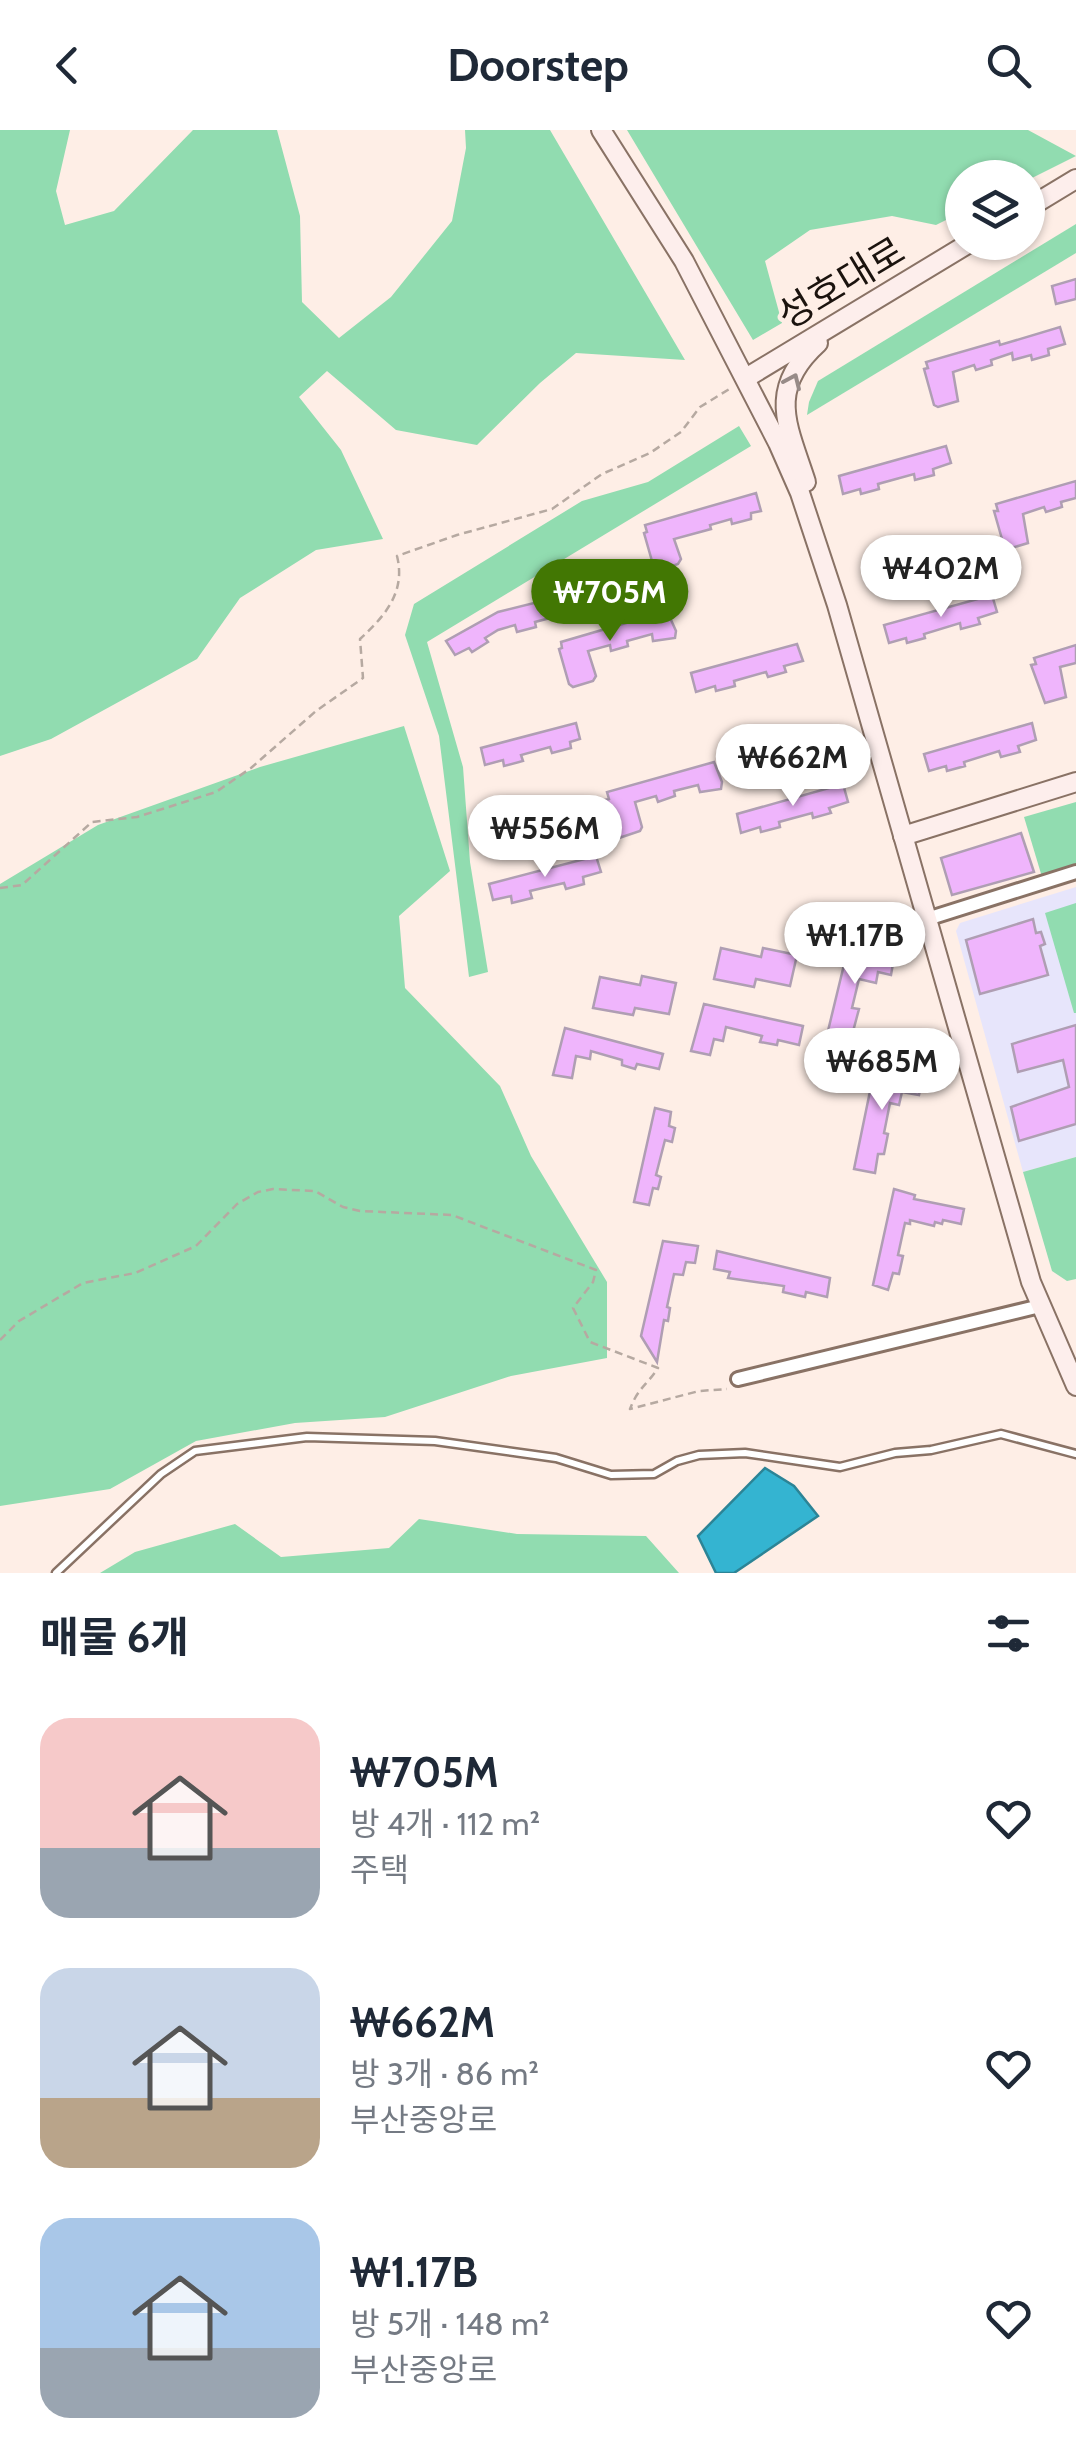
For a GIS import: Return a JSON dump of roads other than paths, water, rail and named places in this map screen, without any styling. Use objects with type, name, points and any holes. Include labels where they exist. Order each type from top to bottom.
[{"type":"street","points":[[601,130],[684,261],[746,378],[800,493],[1040,1306],[1076,1386]]},
{"type":"street","points":[[1045,198],[1076,179]]},
{"type":"street","name":"성호대로","points":[[746,378],[945,258]]},
{"type":"street","points":[[816,542],[811,495],[784,414],[786,389],[806,354],[843,320]]},
{"type":"street","points":[[903,836],[1076,782]]},
{"type":"street","points":[[927,919],[1076,872]]},
{"type":"street","points":[[738,1379],[1040,1306]]},
{"type":"lane","points":[[56,1573],[161,1474],[195,1451],[307,1437],[435,1441],[556,1458],[611,1474],[654,1474],[677,1460],[746,1453],[840,1468],[895,1453],[931,1450],[1001,1434],[1076,1454]]},
{"type":"water","points":[[765,1468],[794,1486],[818,1516],[734,1573],[716,1573],[698,1536]]}]
